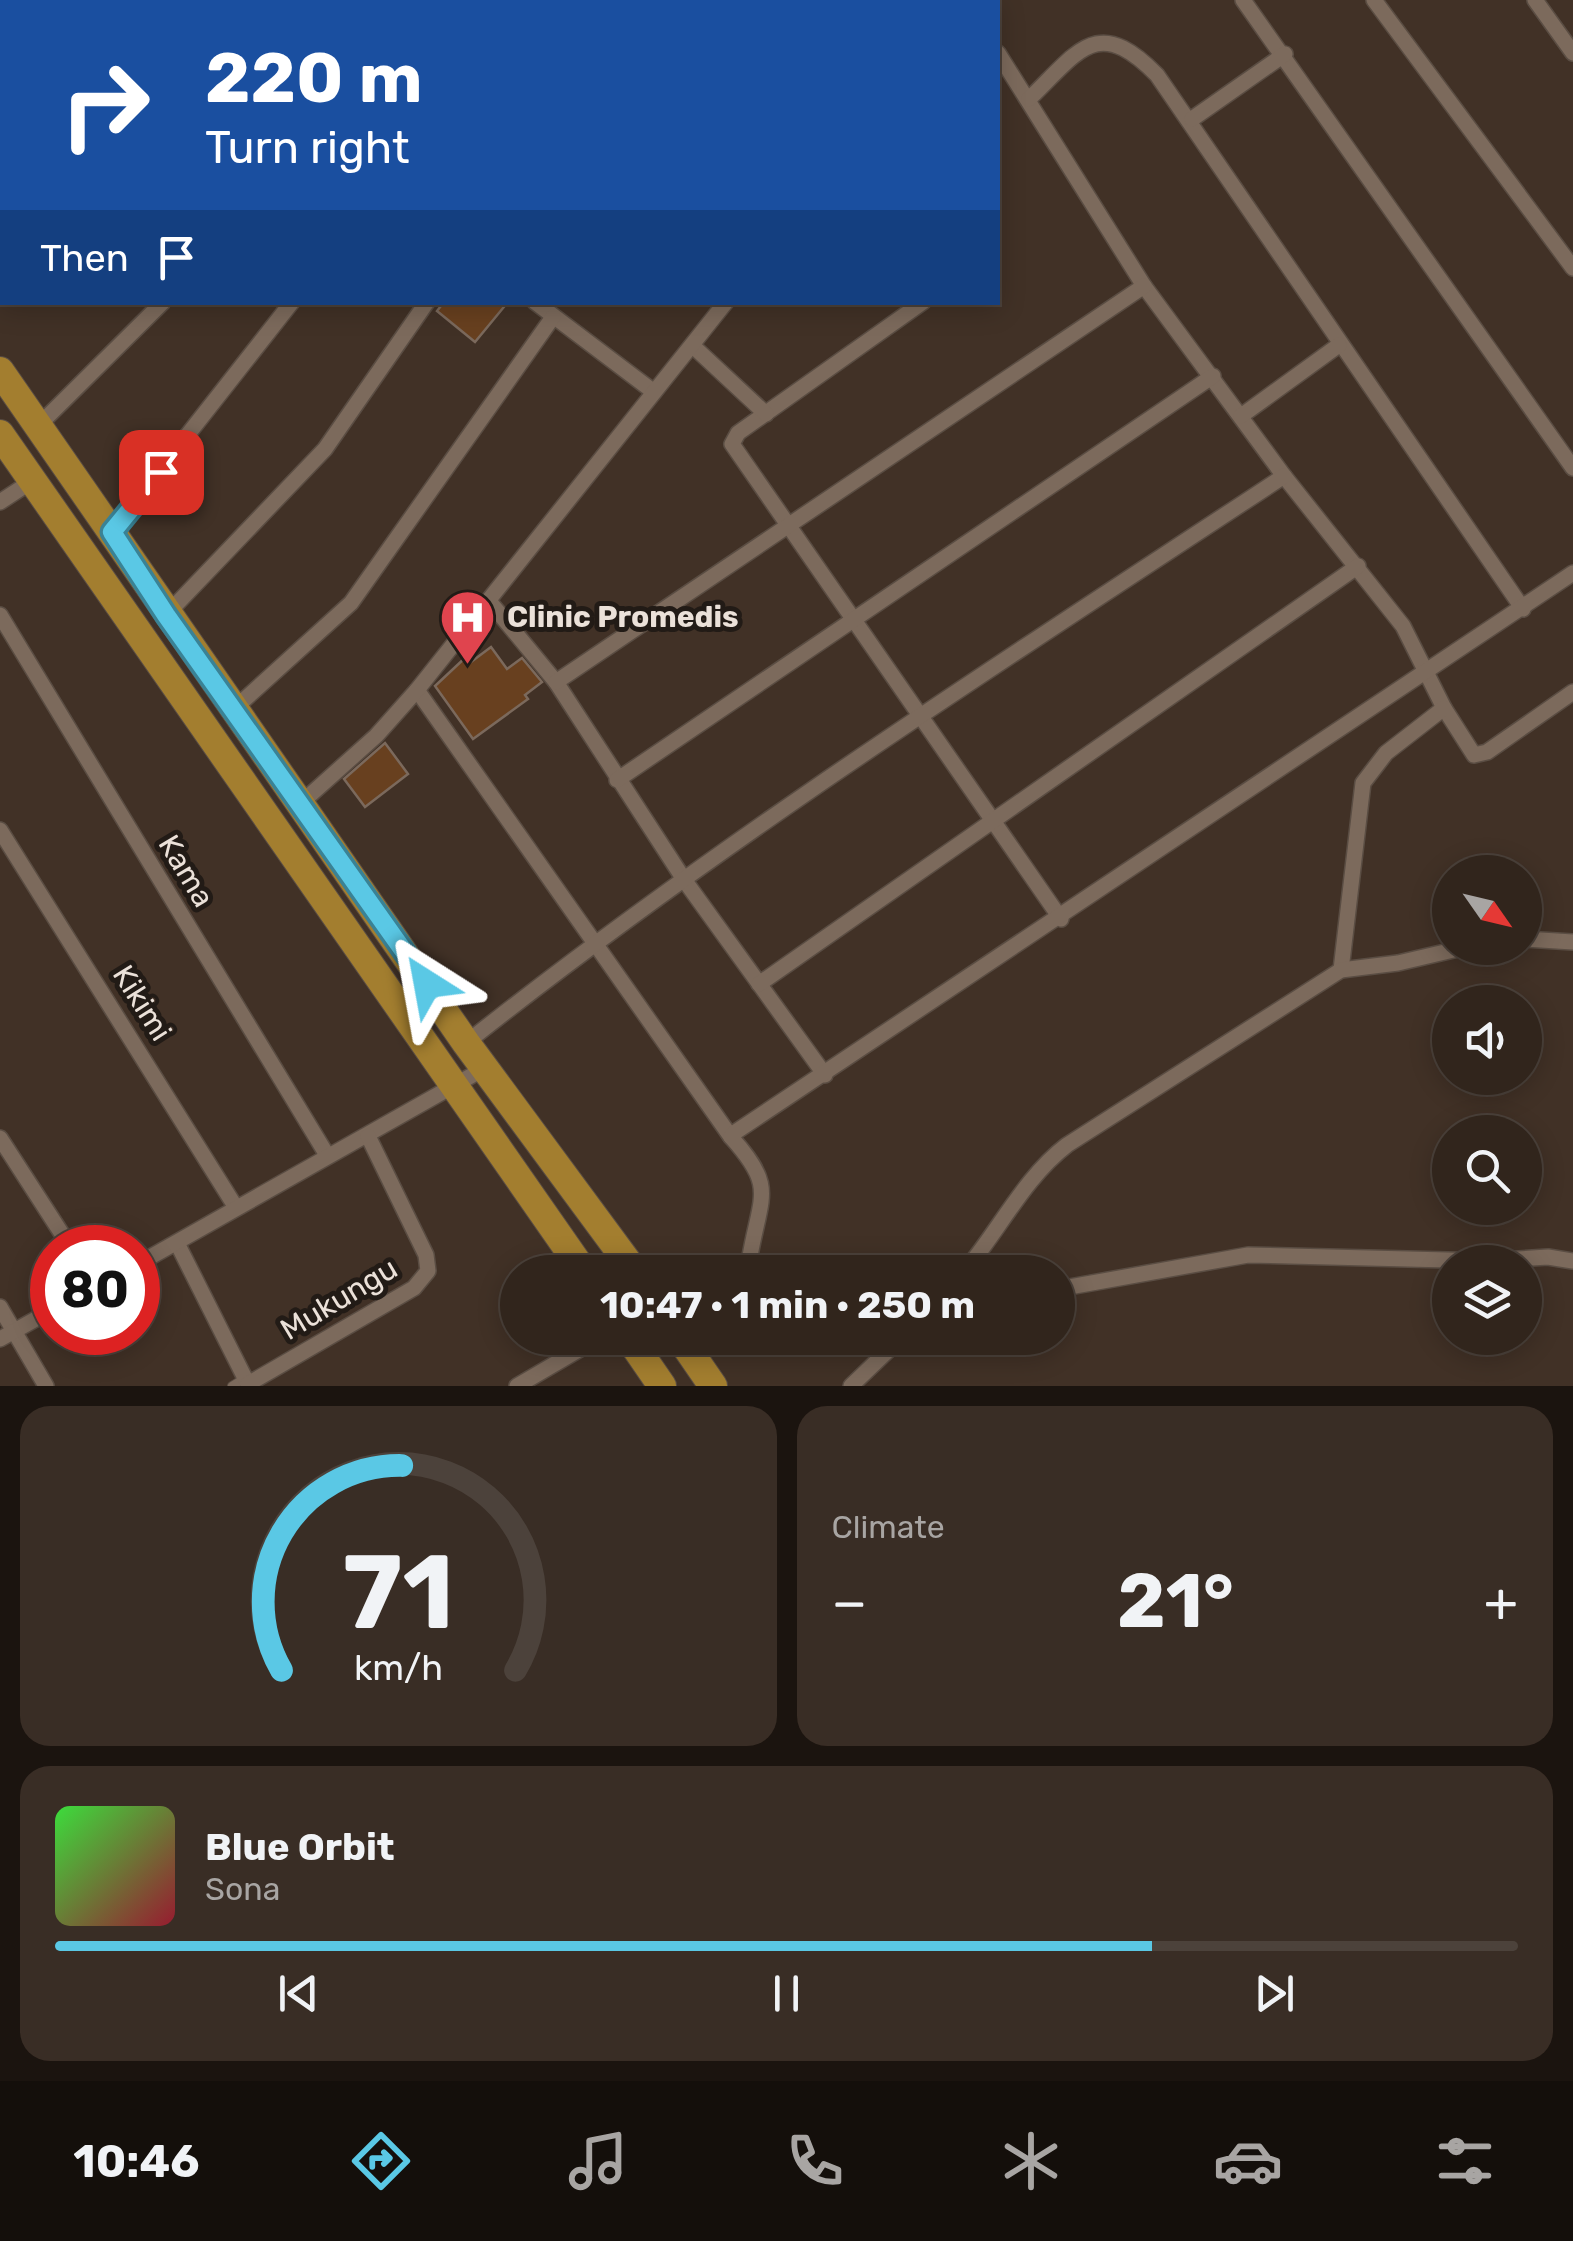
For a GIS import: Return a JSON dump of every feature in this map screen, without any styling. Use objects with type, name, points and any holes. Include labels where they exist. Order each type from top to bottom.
[{"type":"highway","points":[[0,370],[466,1044],[622,1255]]},
{"type":"highway","points":[[0,434],[572,1255]]},
{"type":"highway","points":[[641,1355],[662,1386]]},
{"type":"highway","points":[[692,1355],[713,1386]]},
{"type":"street","points":[[1243,0],[1285,54],[1573,468]]},
{"type":"street","points":[[1374,0],[1573,268]]},
{"type":"street","points":[[1536,0],[1573,54]]},
{"type":"street","points":[[1029,98],[1087,44],[1104,40],[1121,44],[1141,58],[1192,120],[1339,346],[1522,609]]},
{"type":"street","points":[[1192,120],[1285,54]]},
{"type":"street","points":[[1000,56],[1144,286],[1284,476],[1403,626],[1470,750],[1479,756],[1573,692]]},
{"type":"street","points":[[556,682],[1144,286]]},
{"type":"street","points":[[38,426],[160,305]]},
{"type":"street","points":[[112,532],[290,305]]},
{"type":"street","points":[[166,615],[325,449],[425,305]]},
{"type":"street","points":[[539,305],[654,392]]},
{"type":"street","points":[[300,804],[376,736],[417,690],[724,305]]},
{"type":"street","points":[[919,305],[738,432],[732,444],[1061,918]]},
{"type":"street","points":[[233,710],[350,602],[553,317]]},
{"type":"street","points":[[1241,416],[1339,346]]},
{"type":"street","points":[[694,347],[766,414]]},
{"type":"street","points":[[617,780],[1213,376]]},
{"type":"street","points":[[466,1044],[594,942],[920,716],[1284,476]]},
{"type":"street","points":[[0,502],[32,481]]},
{"type":"street","points":[[759,984],[1358,566]]},
{"type":"street","points":[[730,1137],[1573,573]]},
{"type":"street","points":[[489,601],[556,682],[685,881],[824,1075]]},
{"type":"street","name":"Kama","points":[[0,615],[327,1155]]},
{"type":"street","points":[[417,690],[730,1137],[757,1165],[764,1184],[750,1255]]},
{"type":"street","points":[[1341,970],[1364,783],[1386,753],[1444,708]]},
{"type":"street","name":"Kikimi","points":[[0,830],[236,1206]]},
{"type":"street","points":[[1542,940],[1573,942]]},
{"type":"street","points":[[978,1255],[1010,1216],[1038,1167],[1341,970],[1432,955]]},
{"type":"street","points":[[160,1252],[485,1068]]},
{"type":"street","name":"Mukungu","points":[[244,1384],[414,1288],[428,1271],[426,1255],[368,1136]]},
{"type":"street","points":[[0,1138],[56,1225]]},
{"type":"street","points":[[177,1243],[244,1384]]},
{"type":"street","points":[[1075,1286],[1248,1256],[1487,1261],[1548,1257],[1573,1261]]},
{"type":"street","points":[[0,1306],[46,1386]]},
{"type":"street","points":[[0,1339],[30,1322]]},
{"type":"street","points":[[516,1386],[570,1355]]},
{"type":"street","points":[[851,1386],[883,1355]]},
{"type":"building","points":[[442,305],[506,305],[475,342],[437,311]]},
{"type":"building","points":[[491,647],[507,669],[522,658],[542,682],[525,695],[528,699],[473,739],[435,686],[467,656],[471,662]]},
{"type":"building","points":[[385,743],[408,774],[365,807],[344,779]]},
{"type":"place","name":"Clinic Promedis","points":[[468,666]]},
{"type":"route","points":[[161,472],[112,532],[166,615],[427,984]]}]
